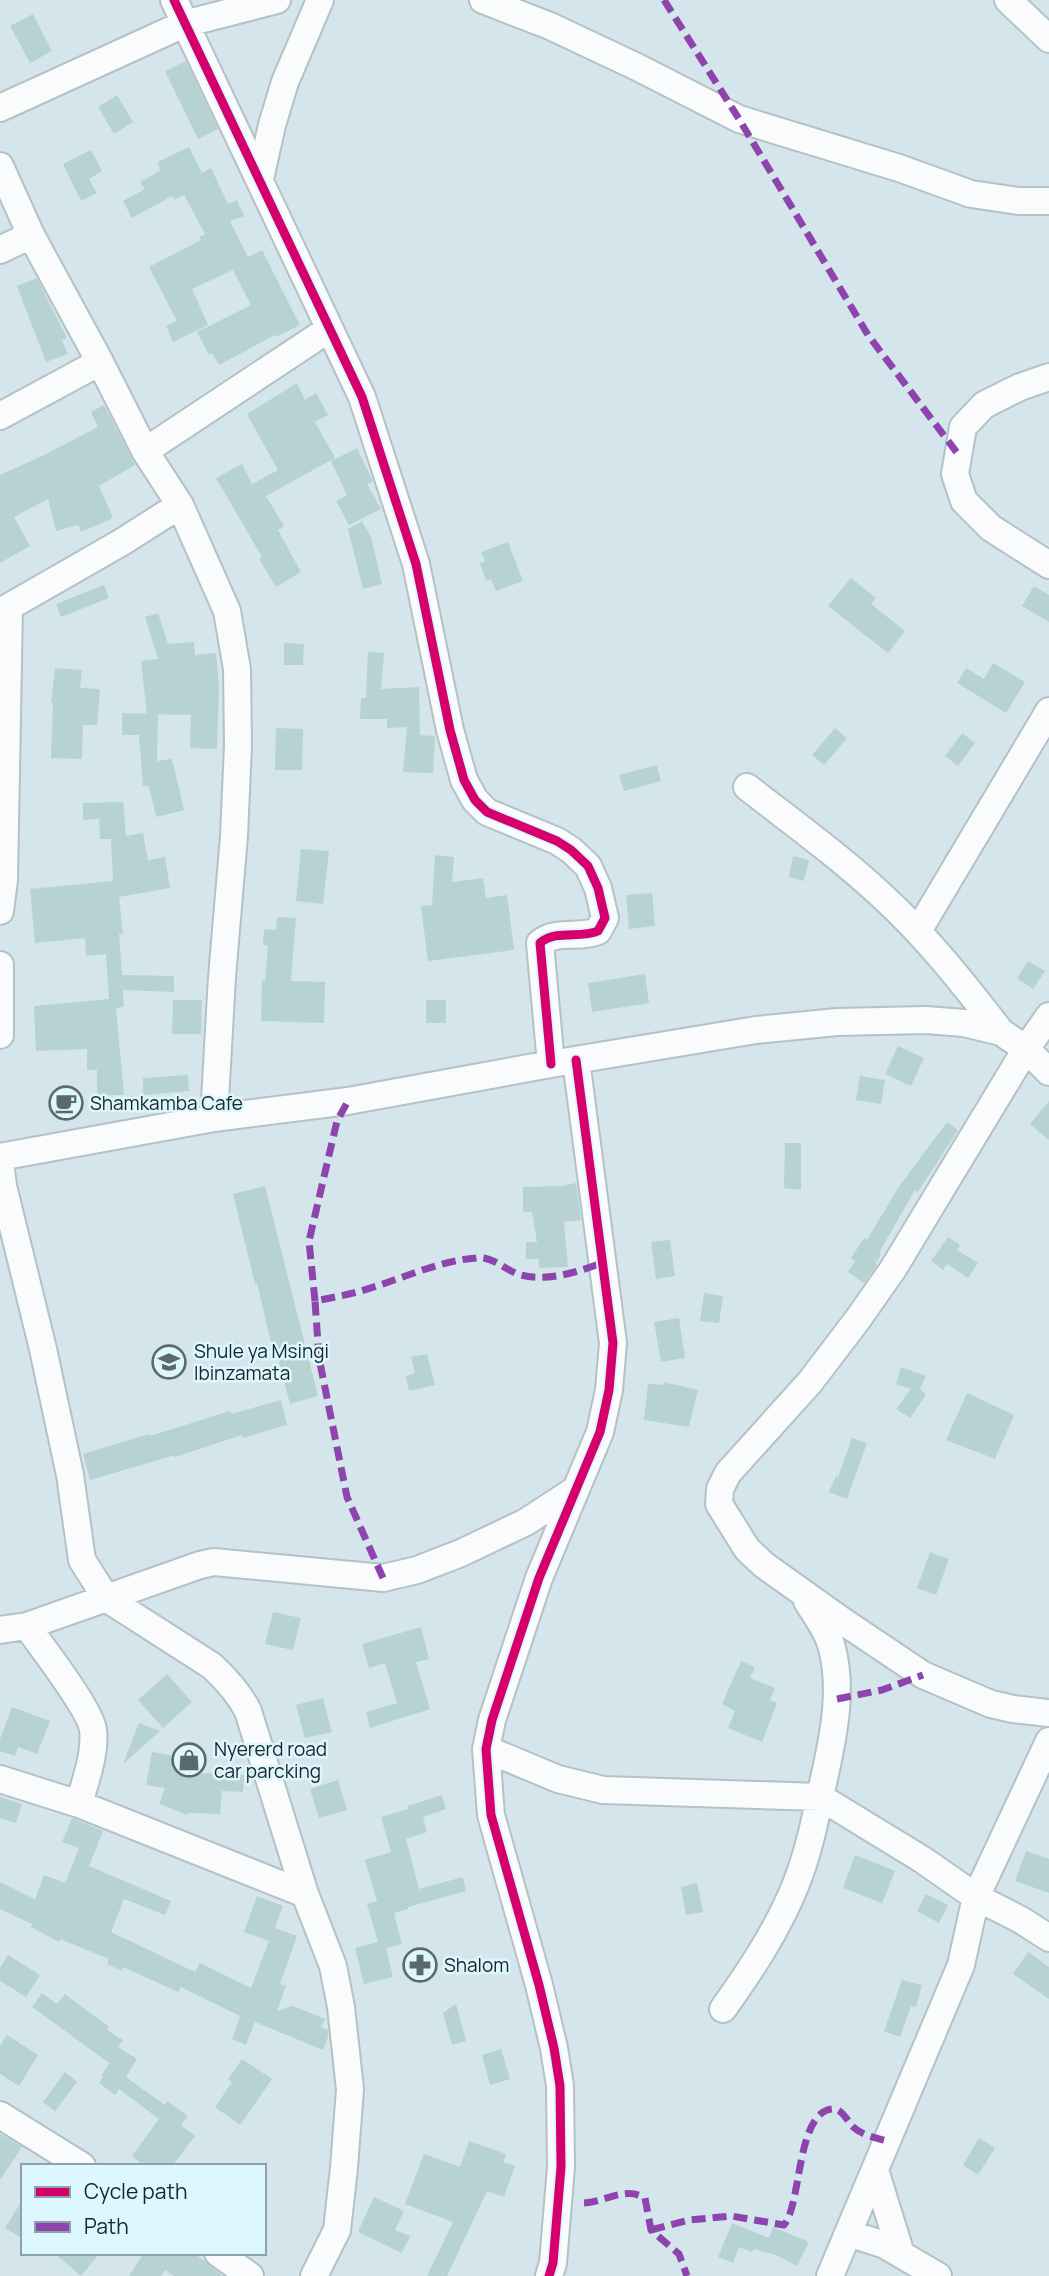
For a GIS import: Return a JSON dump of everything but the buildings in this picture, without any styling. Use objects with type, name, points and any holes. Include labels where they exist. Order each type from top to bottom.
[{"type":"street","points":[[174,0],[362,397],[416,564],[450,730],[464,780],[475,800],[487,812],[527,827],[571,850],[588,866],[598,888],[605,918],[598,931],[591,934],[551,936],[540,943],[604,1262],[613,1343],[609,1390],[600,1432],[540,1578],[492,1720],[486,1749],[491,1815],[539,1985],[560,2086],[561,2167],[553,2263],[549,2276]]},
{"type":"street","points":[[0,108],[184,24],[277,0]]},
{"type":"street","points":[[260,179],[285,82],[320,0]]},
{"type":"street","points":[[483,0],[550,26],[638,66],[739,119],[899,168],[971,194],[1017,201],[1049,201]]},
{"type":"street","points":[[1008,0],[1049,39]]},
{"type":"street","points":[[0,166],[31,235],[145,451],[180,505],[227,611],[237,669],[238,746],[214,1118]]},
{"type":"street","points":[[0,250],[31,235]]},
{"type":"street","points":[[145,451],[329,329]]},
{"type":"street","points":[[0,416],[100,362]]},
{"type":"street","points":[[1049,377],[1020,387],[984,405],[963,427],[955,474],[964,500],[991,528],[1049,565]]},
{"type":"street","points":[[0,911],[4,880],[5,610],[180,505]]},
{"type":"street","points":[[918,931],[1049,711]]},
{"type":"street","points":[[747,787],[881,895],[945,960],[1001,1032],[1027,1049],[1049,1072]]},
{"type":"street","points":[[0,965],[0,1035]]},
{"type":"street","points":[[1049,1016],[893,1269],[810,1382],[727,1473],[720,1489],[719,1504],[747,1549],[803,1594],[923,1675],[991,1704],[1049,1713]]},
{"type":"street","points":[[0,1157],[214,1118],[348,1101],[755,1030],[837,1022],[926,1020],[964,1023],[1001,1032]]},
{"type":"street","points":[[0,1163],[3,1186],[44,1349],[82,1560],[106,1598],[212,1667],[242,1698],[305,1894],[333,1966],[341,2007],[350,2089],[337,2230],[314,2276]]},
{"type":"street","points":[[0,1630],[27,1626],[214,1562],[383,1578],[417,1570],[461,1553],[526,1522],[575,1490]]},
{"type":"street","points":[[723,2009],[775,1929],[796,1884],[820,1797],[838,1699],[835,1663],[828,1636],[803,1594]]},
{"type":"street","points":[[27,1626],[92,1724],[92,1754],[79,1804]]},
{"type":"street","points":[[830,2276],[961,1965],[976,1897],[1049,1741]]},
{"type":"street","points":[[486,1749],[580,1787],[820,1797],[923,1860],[976,1897],[1049,1938]]},
{"type":"street","points":[[0,1779],[79,1804],[305,1894]]},
{"type":"street","points":[[0,2115],[79,2164]]},
{"type":"street","points":[[875,2170],[901,2254]]},
{"type":"street","points":[[848,2233],[885,2245],[938,2276]]},
{"type":"street","points":[[221,2255],[250,2276]]},
{"type":"marked path","points":[[664,0],[739,119],[868,335],[958,454]]},
{"type":"marked path","points":[[315,1301],[309,1241],[337,1121],[348,1101]]},
{"type":"marked path","points":[[383,1578],[347,1497],[319,1358],[315,1301],[357,1292],[431,1267],[461,1260],[487,1259],[515,1273],[537,1277],[572,1273],[604,1262]]},
{"type":"marked path","points":[[837,1699],[882,1690],[923,1675]]},
{"type":"marked path","points":[[651,2230],[689,2220],[731,2216],[784,2225],[790,2214],[801,2160],[812,2125],[821,2114],[833,2109],[841,2113],[860,2132],[887,2141]]},
{"type":"marked path","points":[[584,2203],[622,2194],[645,2198],[651,2230],[679,2254],[687,2276]]},
{"type":"cycle path","points":[[174,0],[362,397],[416,564],[450,730],[464,780],[475,800],[487,812],[557,841],[571,850],[588,866],[598,888],[605,918],[598,931],[553,936],[540,943],[551,1064]]},
{"type":"cycle path","points":[[549,2276],[553,2263],[561,2167],[560,2086],[539,1985],[491,1815],[486,1749],[492,1720],[539,1578],[600,1432],[609,1390],[613,1343],[576,1060]]},
{"type":"place","name":"Shamkamba Cafe","points":[[66,1103]]},
{"type":"place","name":"Shule ya Msingi Ibinzamata","points":[[169,1362]]},
{"type":"place","name":"Nyererd road car parcking","points":[[189,1760]]},
{"type":"place","name":"Shalom","points":[[420,1965]]}]
